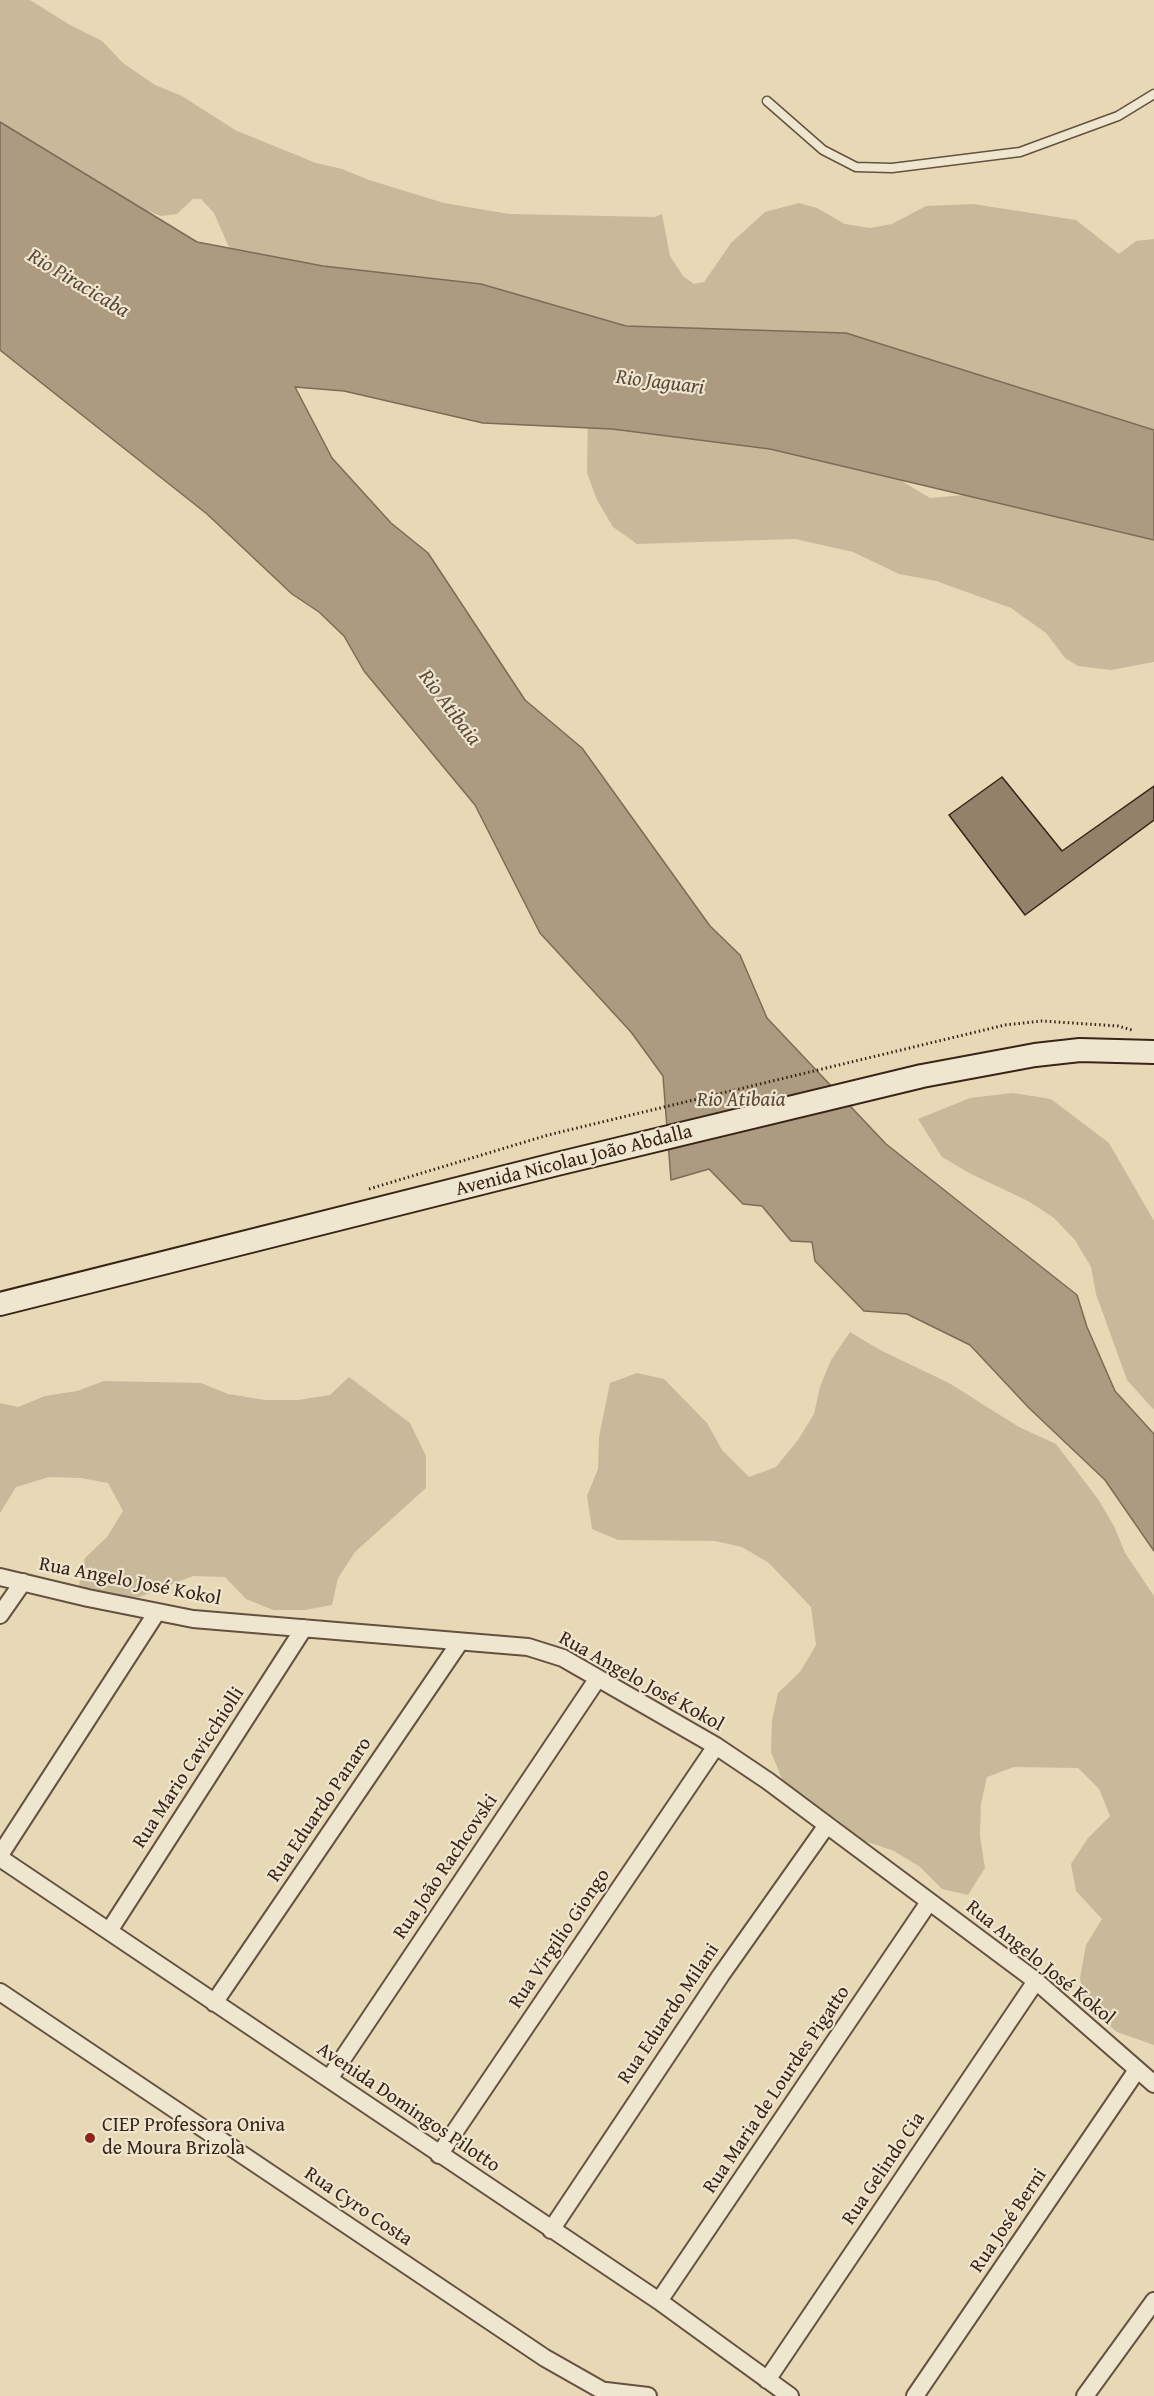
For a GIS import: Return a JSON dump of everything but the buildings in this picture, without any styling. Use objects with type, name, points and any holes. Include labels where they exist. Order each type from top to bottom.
[{"type":"main road","name":"Avenida Nicolau João Abdalla","points":[[0,1304],[557,1164],[922,1076],[1035,1055],[1080,1050],[1154,1053]]},
{"type":"street","name":"Rua Angelo José Kokol","points":[[0,1577],[193,1619],[528,1647],[563,1658],[716,1746],[827,1825],[1036,1981],[1154,2084]]},
{"type":"street","points":[[0,1615],[23,1582]]},
{"type":"street","points":[[0,1856],[157,1612]]},
{"type":"street","name":"Rua Mario Cavicchiolli","points":[[109,1931],[304,1628]]},
{"type":"street","name":"Rua Eduardo Panaro","points":[[214,2003],[460,1642]]},
{"type":"street","name":"Rua João Rachcovski","points":[[329,2079],[598,1678]]},
{"type":"street","name":"Rua Virgilio Giongo","points":[[439,2155],[716,1746]]},
{"type":"street","name":"Rua Eduardo Milani","points":[[551,2230],[720,1975],[827,1825]]},
{"type":"street","name":"Avenida Domingos Pilotto","points":[[0,1856],[439,2155],[659,2301],[790,2396]]},
{"type":"street","name":"Rua Maria de Lourdes Pigatto","points":[[659,2301],[929,1902]]},
{"type":"street","name":"Rua Gelindo Cia","points":[[767,2380],[1036,1981]]},
{"type":"street","name":"Rua Cyro Costa","points":[[0,1992],[545,2358],[609,2394]]},
{"type":"street","name":"Rua José Berni","points":[[915,2396],[1137,2070]]},
{"type":"street","points":[[1085,2396],[1154,2301]]},
{"type":"street","points":[[609,2394],[648,2396]]},
{"type":"lane","points":[[767,101],[823,150],[856,167],[892,168],[1020,152],[1118,116],[1154,94]]},
{"type":"path","points":[[549,1135],[914,1045],[1005,1025],[1042,1021],[1118,1026],[1136,1031]]},
{"type":"shaded area","points":[[0,0],[30,0],[70,25],[102,41],[123,63],[155,85],[182,96],[235,130],[316,163],[342,169],[369,180],[444,203],[509,214],[654,217],[662,214],[670,256],[683,276],[694,284],[704,282],[731,243],[765,212],[799,203],[817,208],[845,224],[870,228],[892,224],[926,206],[973,204],[1076,220],[1119,254],[1136,241],[1154,239],[1154,470],[247,266],[228,245],[214,213],[201,199],[193,199],[177,214],[161,216],[74,183],[0,125]]},
{"type":"shaded area","points":[[588,411],[885,471],[930,498],[987,493],[1154,539],[1154,662],[1111,670],[1078,666],[1065,658],[1046,633],[1011,608],[936,581],[899,574],[853,552],[795,539],[637,544],[613,527],[597,500],[587,473]]},
{"type":"shaded area","points":[[1013,1093],[1051,1099],[1109,1143],[1154,1221],[1154,1410],[1127,1380],[1096,1294],[1091,1267],[1075,1240],[1054,1218],[1028,1201],[969,1173],[942,1157],[918,1119],[970,1098]]},
{"type":"shaded area","points":[[850,1332],[880,1350],[949,1383],[1019,1427],[1056,1444],[1098,1499],[1114,1526],[1125,1553],[1154,1596],[1154,2045],[1117,2032],[1085,2005],[1080,1978],[1086,1945],[1102,1919],[1076,1891],[1071,1864],[1088,1838],[1110,1816],[1099,1789],[1078,1768],[1014,1767],[987,1777],[981,1804],[980,1836],[985,1868],[968,1895],[942,1889],[920,1867],[894,1851],[862,1840],[835,1818],[803,1801],[782,1779],[771,1752],[772,1720],[778,1693],[800,1672],[816,1645],[811,1607],[769,1563],[742,1547],[715,1541],[618,1540],[592,1529],[587,1496],[598,1469],[599,1437],[610,1383],[637,1373],[664,1379],[707,1423],[722,1450],[749,1477],[776,1467],[798,1440],[814,1414],[820,1387],[831,1360]]},
{"type":"shaded area","points":[[349,1377],[410,1423],[426,1456],[426,1488],[355,1552],[338,1578],[332,1605],[305,1610],[273,1610],[246,1599],[225,1577],[193,1576],[139,1597],[106,1596],[79,1585],[85,1558],[107,1537],[123,1511],[108,1483],[81,1478],[49,1477],[16,1487],[0,1513],[0,1403],[18,1407],[45,1396],[77,1391],[104,1381],[201,1383],[228,1394],[265,1400],[298,1400],[330,1395]]},
{"type":"water","points":[[0,122],[197,242],[323,266],[481,284],[626,326],[846,333],[1154,430],[1154,540],[770,449],[612,429],[483,423],[344,391],[295,387],[332,458],[391,523],[428,553],[525,700],[582,748],[710,926],[740,955],[767,1018],[886,1144],[1077,1295],[1087,1327],[1115,1391],[1154,1434],[1154,1551],[1105,1480],[1029,1408],[970,1345],[907,1314],[864,1311],[815,1261],[812,1242],[791,1241],[762,1206],[743,1204],[709,1169],[671,1180],[663,1076],[631,1032],[540,933],[475,805],[364,671],[344,636],[319,612],[292,594],[207,514],[0,350]]},
{"type":"place","name":"CIEP Professora Oniva de Moura Brizola","points":[[90,2138]]},
{"type":"water label","name":"Rio Piracicaba","points":[[78,284]]},
{"type":"water label","name":"Rio Jaguari","points":[[660,383]]},
{"type":"water label","name":"Rio Atibaia","points":[[449,708]]},
{"type":"water label","name":"Rio Atibaia","points":[[741,1101]]}]
